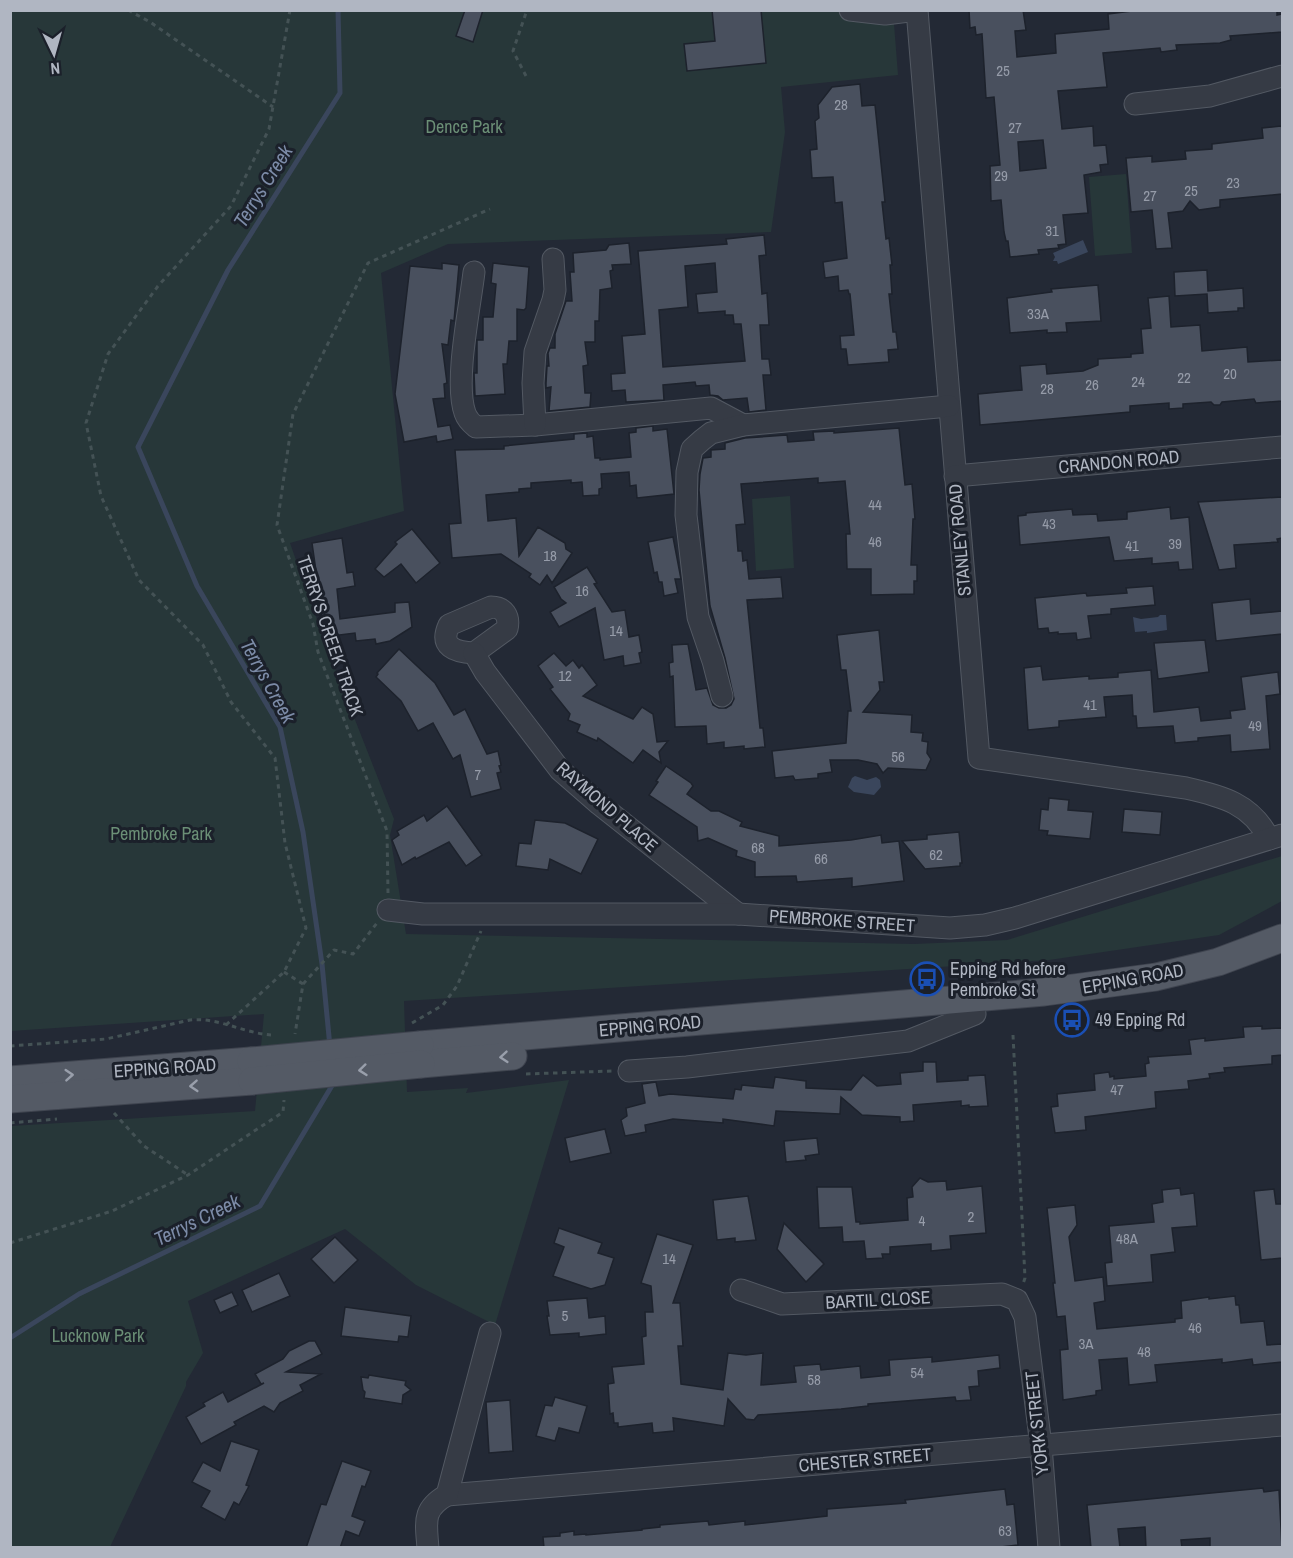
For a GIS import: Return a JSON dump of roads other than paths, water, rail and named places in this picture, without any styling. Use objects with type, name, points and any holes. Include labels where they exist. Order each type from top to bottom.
[{"type":"main road","name":"EPPING ROAD","points":[[10,1099],[96,1092],[251,1071],[417,1044],[1044,992],[1126,983],[1218,962],[1282,938]]},
{"type":"main road","name":"EPPING ROAD","points":[[417,1044],[975,1014],[1130,999],[1221,978],[1282,957]]},
{"type":"main road","name":"EPPING ROAD","points":[[10,1080],[251,1071]]},
{"type":"street","points":[[850,10],[885,14],[917,10]]},
{"type":"street","name":"STANLEY ROAD","points":[[917,10],[979,758],[1215,794],[1228,799],[1255,816],[1276,837]]},
{"type":"street","points":[[1136,104],[1210,96],[1282,76]]},
{"type":"street","points":[[535,425],[532,382],[534,352],[553,300],[554,259]]},
{"type":"street","points":[[474,272],[461,377],[465,412],[476,427],[535,425],[711,408],[743,425]]},
{"type":"street","points":[[722,696],[698,618],[686,515],[687,472],[692,449],[711,433],[743,425],[949,406]]},
{"type":"street","name":"CRANDON ROAD","points":[[955,477],[1282,447]]},
{"type":"street","name":"RAYMOND PLACE","points":[[474,653],[485,672],[560,770],[599,804],[738,914]]},
{"type":"street","name":"PEMBROKE STREET","points":[[388,910],[423,914],[738,914],[950,928],[985,926],[1276,837]]},
{"type":"street","points":[[629,1071],[687,1067],[908,1041],[975,1014]]},
{"type":"street","name":"BARTIL CLOSE","points":[[741,1290],[782,1304],[1002,1294],[1017,1300]]},
{"type":"street","name":"YORK STREET","points":[[1017,1300],[1025,1317],[1041,1446],[1049,1548]]},
{"type":"street","points":[[428,1548],[426,1522],[428,1511],[435,1501],[447,1495],[490,1334]]},
{"type":"street","name":"CHESTER STREET","points":[[447,1495],[1282,1425]]},
{"type":"water","points":[[1083,240],[1088,252],[1058,264],[1057,261],[1053,261],[1055,257],[1053,253]]},
{"type":"water","points":[[1166,615],[1167,630],[1135,632],[1133,617],[1141,619]]},
{"type":"water","points":[[855,776],[867,780],[876,777],[880,780],[881,787],[874,795],[854,792],[848,787]]},
{"type":"waterway","name":"Terrys Creek","points":[[330,1047],[322,964],[303,832],[280,727],[197,586],[138,447],[228,270],[340,93],[338,10]]},
{"type":"waterway","name":"Terrys Creek","points":[[10,1338],[79,1294],[260,1206],[333,1084],[333,1080]]},
{"type":"place","name":"Epping Rd before Pembroke St","points":[[927,979]]},
{"type":"place","name":"49 Epping Rd","points":[[1072,1020]]},
{"type":"park label","name":"Dence Park","points":[[464,127]]},
{"type":"park label","name":"Pembroke Park","points":[[161,834]]},
{"type":"park label","name":"Lucknow Park","points":[[98,1336]]}]
